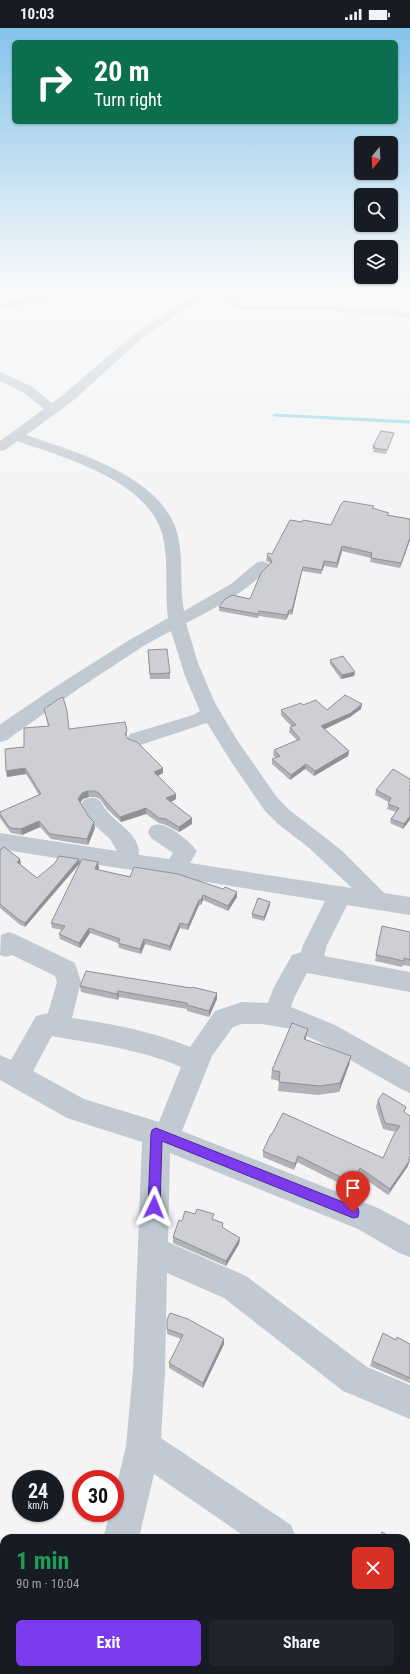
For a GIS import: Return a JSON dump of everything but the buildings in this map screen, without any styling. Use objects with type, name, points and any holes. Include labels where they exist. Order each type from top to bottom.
[{"type":"street","points":[[0,447],[53,410],[101,368]]},
{"type":"street","points":[[0,376],[27,389],[53,410]]},
{"type":"street","points":[[16,436],[66,454],[107,473],[141,492],[154,506],[165,523],[173,546],[177,620],[185,650],[211,713],[263,795],[276,810],[345,867],[377,900]]},
{"type":"street","points":[[0,736],[85,676],[150,634],[224,595],[252,577],[262,566]]},
{"type":"street","points":[[137,739],[211,713]]},
{"type":"street","points":[[91,805],[99,817],[118,833],[128,849],[127,861]]},
{"type":"street","points":[[159,832],[186,851],[175,869]]},
{"type":"street","points":[[0,841],[410,906]]},
{"type":"street","points":[[310,963],[315,945],[336,903]]},
{"type":"street","points":[[6,947],[9,942],[66,970],[69,982],[57,1026]]},
{"type":"street","points":[[276,1016],[283,994],[301,962],[410,982]]},
{"type":"street","points":[[122,1534],[144,1446],[152,1251],[161,1136],[197,1062],[201,1050],[224,1019],[242,1013],[276,1016],[295,1019],[326,1033],[410,1081]]},
{"type":"street","points":[[197,1062],[167,1049],[120,1037],[44,1024],[8,1071],[77,1109],[161,1136],[368,1218],[410,1242]]},
{"type":"street","points":[[152,1251],[235,1287],[355,1379],[410,1402]]},
{"type":"street","points":[[144,1446],[272,1534]]},
{"type":"waterway","points":[[274,415],[410,422]]},
{"type":"route","points":[[154,1207],[156,1134],[353,1212]]}]
